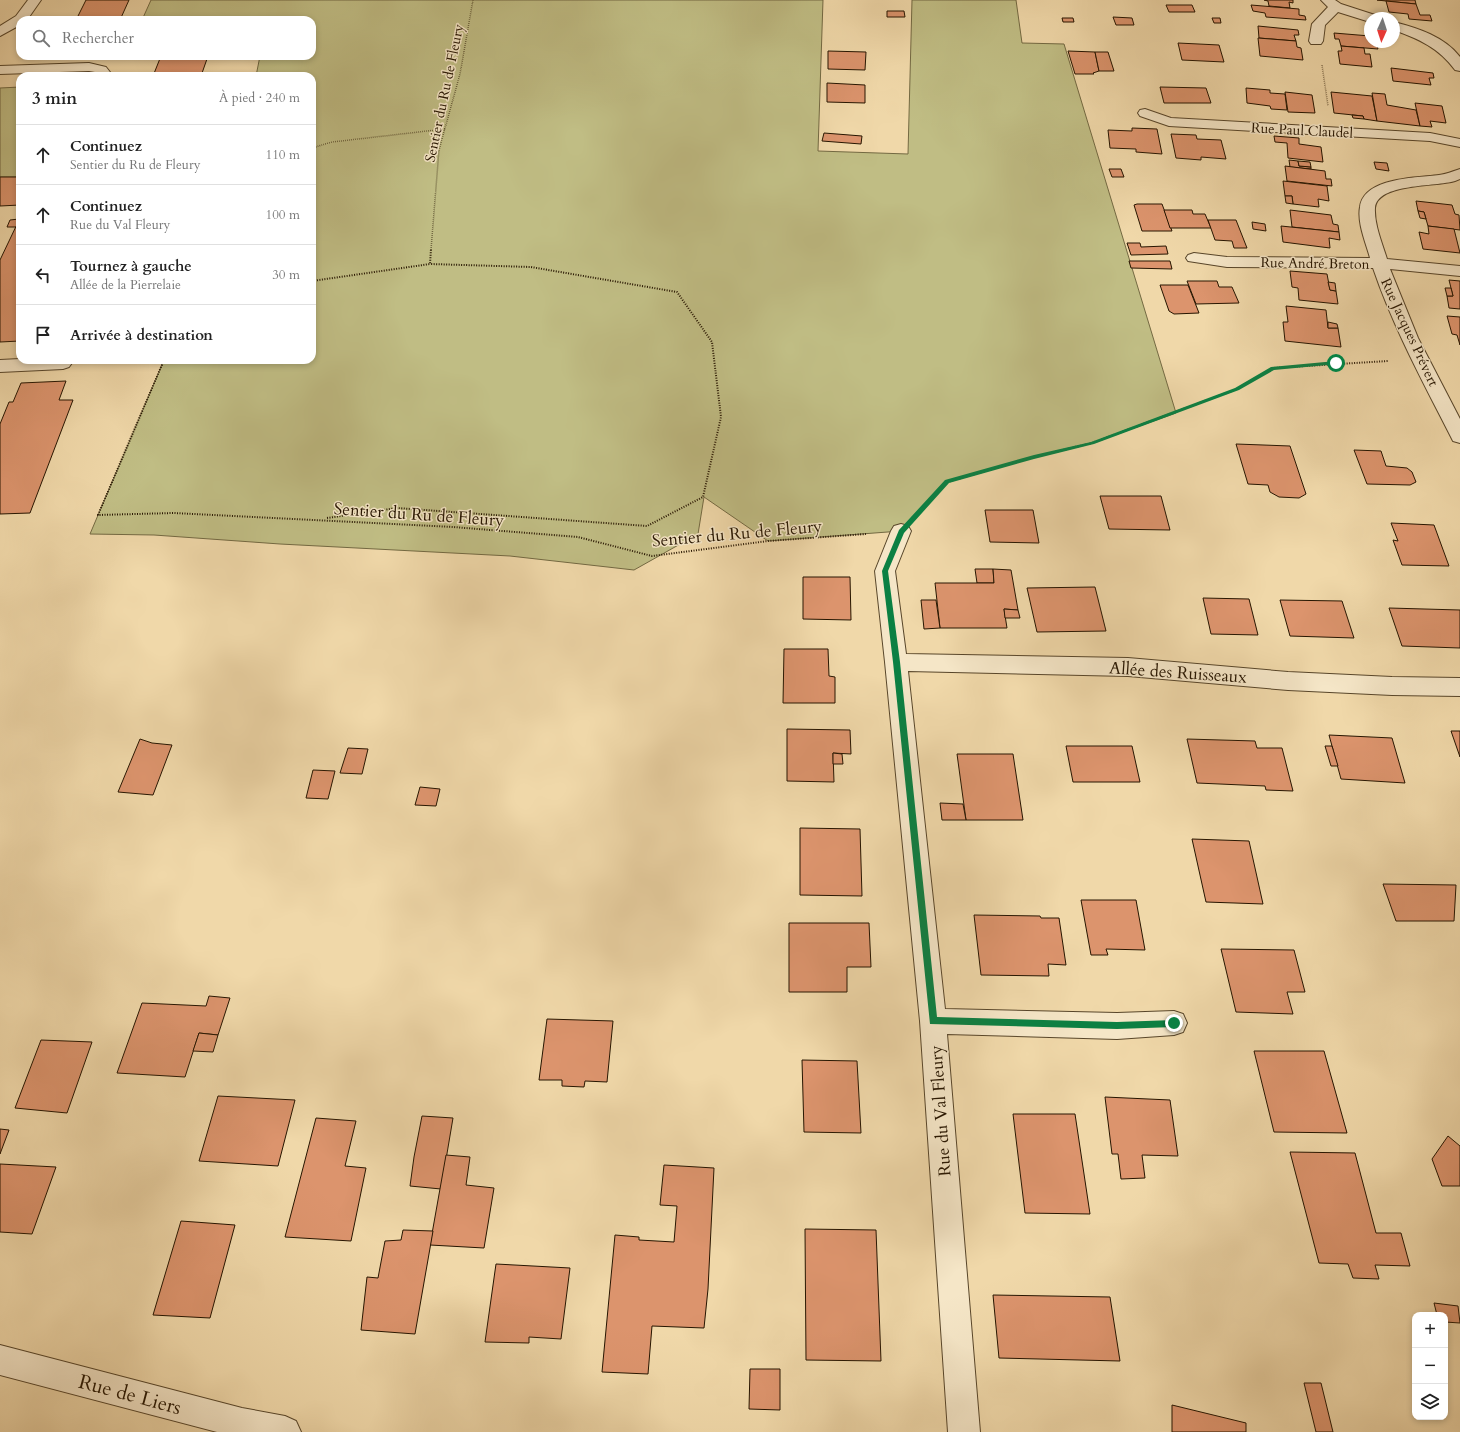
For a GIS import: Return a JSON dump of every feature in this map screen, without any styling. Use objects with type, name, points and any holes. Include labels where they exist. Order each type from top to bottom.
[{"type":"street","points":[[24,16],[35,0]]},
{"type":"street","points":[[1316,41],[1319,24],[1332,4],[1364,16]]},
{"type":"street","points":[[0,32],[16,22]]},
{"type":"street","points":[[1400,28],[1422,36],[1439,45],[1452,55],[1460,67]]},
{"type":"street","points":[[0,70],[89,67],[101,69],[104,72]]},
{"type":"street","name":"Rue Paul Claudel","points":[[1145,113],[1169,122],[1430,137],[1460,143]]},
{"type":"street","name":"Rue Jacques Prévert","points":[[1460,174],[1446,179],[1394,186],[1380,191],[1369,202],[1367,214],[1378,263],[1395,308],[1460,437]]},
{"type":"street","name":"Rue André Breton","points":[[1194,258],[1227,262],[1378,263],[1460,271]]},
{"type":"street","points":[[0,366],[42,364]]},
{"type":"street","name":"Rue du Val Fleury","points":[[901,532],[885,571],[896,662],[933,1021],[964,1432]]},
{"type":"street","name":"Allée des Ruisseaux","points":[[896,662],[1128,667],[1288,680],[1392,686],[1460,687]]},
{"type":"street","points":[[933,1021],[1117,1026],[1174,1023]]},
{"type":"street","name":"Rue de Liers","points":[[0,1360],[242,1424],[284,1432]]},
{"type":"path","name":"Sentier du Ru de Fleury","points":[[430,264],[439,150],[460,74],[473,0]]},
{"type":"path","points":[[1316,41],[1319,49],[1333,132]]},
{"type":"path","points":[[316,147],[332,142],[445,129]]},
{"type":"path","points":[[316,280],[430,264],[531,267],[677,292],[712,342],[721,418],[703,497],[647,526],[396,508],[320,519]]},
{"type":"path","points":[[901,532],[947,482],[1034,457],[1092,443],[1237,389],[1273,368],[1373,361],[1421,362]]},
{"type":"path","name":"Sentier du Ru de Fleury","points":[[162,364],[98,515],[174,513],[320,519],[578,537],[652,556],[768,541],[901,532]]},
{"type":"shaded area","points":[[151,0],[823,0],[818,151],[908,154],[912,0],[1016,0],[1022,43],[1064,44],[1176,413],[1092,443],[1034,457],[947,482],[901,531],[768,541],[704,497],[698,534],[634,570],[510,556],[280,544],[154,535],[90,534],[162,364],[316,364],[316,72],[257,72],[259,60],[316,60],[316,16],[144,16]]},
{"type":"shaded area","points":[[16,87],[16,177],[0,177],[0,88]]},
{"type":"building","points":[[86,0],[129,0],[122,16],[78,16]]},
{"type":"building","points":[[1264,0],[1293,0],[1293,3],[1289,2],[1290,8],[1269,6],[1268,1]]},
{"type":"building","points":[[1377,0],[1415,0],[1416,4],[1386,1]]},
{"type":"building","points":[[1386,1],[1416,4],[1420,15],[1430,15],[1432,21],[1409,19],[1408,14],[1389,12]]},
{"type":"building","points":[[1166,5],[1192,5],[1195,12],[1169,12]]},
{"type":"building","points":[[1251,5],[1299,9],[1299,15],[1305,16],[1306,20],[1266,17],[1265,13],[1253,11]]},
{"type":"building","points":[[887,11],[904,11],[905,17],[887,17]]},
{"type":"building","points":[[1113,17],[1132,18],[1134,25],[1116,25]]},
{"type":"building","points":[[1062,18],[1073,18],[1074,22],[1063,22]]},
{"type":"building","points":[[1212,18],[1220,18],[1221,23],[1214,23]]},
{"type":"building","points":[[1258,26],[1298,30],[1299,35],[1294,35],[1296,41],[1259,38]]},
{"type":"building","points":[[1334,33],[1364,36],[1364,48],[1341,46],[1339,39],[1335,39]]},
{"type":"building","points":[[1258,38],[1296,41],[1297,47],[1301,48],[1303,60],[1260,56]]},
{"type":"building","points":[[1178,43],[1219,45],[1224,62],[1182,60]]},
{"type":"building","points":[[1341,46],[1364,48],[1365,54],[1370,54],[1372,67],[1340,64],[1338,51],[1342,51]]},
{"type":"building","points":[[828,51],[866,52],[865,70],[828,69]]},
{"type":"building","points":[[1068,51],[1095,52],[1099,71],[1093,73],[1094,74],[1075,74]]},
{"type":"building","points":[[1095,52],[1108,52],[1114,71],[1099,71]]},
{"type":"building","points":[[159,60],[207,60],[202,72],[155,72]]},
{"type":"building","points":[[1391,68],[1433,73],[1434,78],[1429,78],[1431,85],[1393,81]]},
{"type":"building","points":[[827,83],[865,85],[865,103],[827,102]]},
{"type":"building","points":[[1160,87],[1206,88],[1211,103],[1164,103]]},
{"type":"building","points":[[1246,88],[1270,90],[1270,93],[1285,94],[1287,110],[1271,109],[1270,106],[1247,103]]},
{"type":"building","points":[[1285,92],[1312,95],[1315,113],[1288,112]]},
{"type":"building","points":[[1331,92],[1372,96],[1377,121],[1364,119],[1363,116],[1334,113]]},
{"type":"building","points":[[1372,93],[1385,94],[1387,105],[1416,110],[1420,126],[1377,121]]},
{"type":"building","points":[[1415,103],[1442,106],[1446,123],[1430,121],[1432,127],[1420,126]]},
{"type":"building","points":[[1352,115],[1363,116],[1364,119],[1353,118]]},
{"type":"building","points":[[1132,128],[1157,129],[1162,154],[1136,152],[1136,149],[1110,148],[1108,130],[1132,131]]},
{"type":"building","points":[[824,133],[862,136],[861,144],[822,141]]},
{"type":"building","points":[[1171,134],[1196,135],[1197,139],[1221,140],[1226,159],[1201,157],[1201,160],[1176,158]]},
{"type":"building","points":[[1274,136],[1299,138],[1299,144],[1321,147],[1323,162],[1288,158],[1287,143],[1275,142]]},
{"type":"building","points":[[1289,160],[1298,161],[1299,166],[1311,167],[1311,169],[1290,167]]},
{"type":"building","points":[[1298,161],[1310,162],[1311,167],[1299,166]]},
{"type":"building","points":[[1374,162],[1387,163],[1389,171],[1376,169]]},
{"type":"building","points":[[1285,166],[1325,171],[1326,179],[1331,179],[1332,186],[1287,181]]},
{"type":"building","points":[[1109,169],[1121,169],[1124,177],[1112,177]]},
{"type":"building","points":[[0,177],[16,177],[16,205],[0,206]]},
{"type":"building","points":[[1283,181],[1327,186],[1329,201],[1318,199],[1319,207],[1293,204],[1292,196],[1285,196]]},
{"type":"building","points":[[1285,196],[1292,196],[1293,204],[1286,203]]},
{"type":"building","points":[[1416,201],[1452,205],[1455,214],[1459,215],[1460,230],[1428,226],[1424,212],[1418,211]]},
{"type":"building","points":[[1162,204],[1172,231],[1142,231],[1134,205]]},
{"type":"building","points":[[1164,210],[1192,210],[1193,214],[1205,214],[1211,228],[1170,228]]},
{"type":"building","points":[[1290,210],[1331,215],[1333,224],[1338,225],[1339,232],[1292,227]]},
{"type":"building","points":[[1418,211],[1424,212],[1426,219],[1420,218]]},
{"type":"building","points":[[16,219],[16,227],[7,227],[10,220]]},
{"type":"building","points":[[1208,220],[1236,220],[1247,248],[1234,248],[1232,241],[1215,240]]},
{"type":"building","points":[[1252,222],[1265,224],[1266,231],[1253,229]]},
{"type":"building","points":[[16,226],[16,341],[0,342],[0,260]]},
{"type":"building","points":[[1281,226],[1339,232],[1340,240],[1329,238],[1330,248],[1283,242]]},
{"type":"building","points":[[1428,226],[1454,229],[1460,253],[1423,249],[1419,232],[1429,234]]},
{"type":"building","points":[[1127,243],[1140,243],[1141,247],[1166,246],[1168,254],[1131,255]]},
{"type":"building","points":[[1129,261],[1170,261],[1172,269],[1131,268]]},
{"type":"building","points":[[1290,271],[1327,274],[1330,290],[1336,291],[1338,304],[1299,300],[1298,288],[1292,287]]},
{"type":"building","points":[[1449,280],[1460,281],[1460,309],[1449,308],[1447,296],[1453,296]]},
{"type":"building","points":[[1187,281],[1217,281],[1219,287],[1232,287],[1239,303],[1196,304]]},
{"type":"building","points":[[1328,282],[1335,283],[1336,291],[1330,290]]},
{"type":"building","points":[[1160,285],[1188,285],[1199,313],[1174,314],[1169,311]]},
{"type":"building","points":[[1445,288],[1451,288],[1453,296],[1447,296]]},
{"type":"building","points":[[1286,306],[1326,310],[1328,328],[1338,328],[1341,347],[1285,341],[1283,322],[1288,322]]},
{"type":"building","points":[[1447,316],[1460,317],[1460,345],[1457,335],[1452,334]]},
{"type":"building","points":[[1328,322],[1337,324],[1338,328],[1328,328]]},
{"type":"building","points":[[66,381],[59,400],[73,400],[30,513],[0,514],[0,424],[9,402],[13,402],[21,383]]},
{"type":"building","points":[[1236,444],[1290,446],[1306,494],[1299,498],[1279,497],[1270,492],[1268,485],[1248,484]]},
{"type":"building","points":[[1354,450],[1381,451],[1386,466],[1407,468],[1412,472],[1416,482],[1410,485],[1367,484]]},
{"type":"building","points":[[1100,496],[1161,496],[1170,530],[1109,529]]},
{"type":"building","points":[[985,510],[1033,510],[1039,543],[990,542]]},
{"type":"building","points":[[1391,523],[1434,525],[1449,566],[1402,565],[1393,540],[1398,541]]},
{"type":"building","points":[[975,569],[993,569],[994,583],[977,583]]},
{"type":"building","points":[[993,569],[1011,570],[1018,610],[1004,609],[1007,628],[940,628],[935,583],[994,583]]},
{"type":"building","points":[[803,577],[850,577],[851,620],[803,619]]},
{"type":"building","points":[[1095,587],[1106,631],[1037,632],[1027,588]]},
{"type":"building","points":[[1203,598],[1249,599],[1258,635],[1211,634]]},
{"type":"building","points":[[921,600],[936,600],[940,628],[924,629]]},
{"type":"building","points":[[1280,600],[1342,601],[1354,638],[1290,636]]},
{"type":"building","points":[[1389,608],[1460,610],[1460,648],[1402,646]]},
{"type":"building","points":[[1004,609],[1018,610],[1020,618],[1005,618]]},
{"type":"building","points":[[784,649],[828,649],[829,676],[835,677],[835,703],[783,703]]},
{"type":"building","points":[[787,729],[850,730],[851,754],[833,753],[834,782],[787,781]]},
{"type":"building","points":[[1451,731],[1460,731],[1460,757]]},
{"type":"building","points":[[1329,735],[1392,738],[1405,783],[1341,779]]},
{"type":"building","points":[[140,739],[152,743],[172,745],[153,795],[118,792]]},
{"type":"building","points":[[1187,739],[1255,741],[1257,748],[1282,748],[1293,791],[1266,790],[1265,786],[1197,783]]},
{"type":"building","points":[[1066,746],[1132,746],[1140,782],[1073,782]]},
{"type":"building","points":[[1325,746],[1332,746],[1338,766],[1331,766]]},
{"type":"building","points":[[348,748],[368,749],[362,774],[340,773]]},
{"type":"building","points":[[833,753],[842,754],[843,764],[833,764]]},
{"type":"building","points":[[957,754],[1013,754],[1023,820],[966,820]]},
{"type":"building","points":[[313,770],[335,771],[328,799],[306,798]]},
{"type":"building","points":[[420,787],[440,789],[436,806],[415,805]]},
{"type":"building","points":[[940,803],[963,804],[966,820],[942,820]]},
{"type":"building","points":[[800,828],[860,829],[862,896],[800,895]]},
{"type":"building","points":[[1192,839],[1249,841],[1263,904],[1206,902]]},
{"type":"building","points":[[1383,884],[1456,885],[1454,921],[1396,921]]},
{"type":"building","points":[[1081,900],[1136,900],[1145,950],[1106,949],[1108,955],[1091,955]]},
{"type":"building","points":[[974,915],[1040,916],[1041,918],[1059,918],[1066,965],[1048,964],[1049,976],[981,975]]},
{"type":"building","points":[[789,923],[869,923],[871,967],[847,967],[847,992],[789,992]]},
{"type":"building","points":[[1221,949],[1294,950],[1305,992],[1287,992],[1293,1014],[1236,1012]]},
{"type":"building","points":[[209,996],[230,998],[218,1035],[199,1033],[185,1077],[117,1073],[142,1003],[206,1006]]},
{"type":"building","points":[[547,1019],[613,1021],[607,1082],[585,1081],[584,1087],[562,1086],[562,1080],[539,1080]]},
{"type":"building","points":[[199,1033],[218,1035],[213,1052],[193,1051]]},
{"type":"building","points":[[41,1040],[92,1042],[67,1113],[15,1108]]},
{"type":"building","points":[[1254,1051],[1324,1051],[1347,1133],[1274,1132]]},
{"type":"building","points":[[802,1060],[857,1061],[861,1133],[804,1132]]},
{"type":"building","points":[[218,1096],[295,1100],[278,1166],[199,1161]]},
{"type":"building","points":[[1105,1097],[1170,1100],[1178,1156],[1142,1155],[1145,1178],[1121,1179],[1118,1154],[1112,1154]]},
{"type":"building","points":[[1013,1114],[1075,1114],[1090,1214],[1025,1213]]},
{"type":"building","points":[[422,1116],[453,1118],[441,1189],[410,1186]]},
{"type":"building","points":[[316,1118],[356,1121],[345,1166],[366,1168],[351,1241],[285,1237]]},
{"type":"building","points":[[0,1129],[9,1130],[0,1154]]},
{"type":"building","points":[[1448,1136],[1460,1146],[1460,1186],[1442,1186],[1432,1159]]},
{"type":"building","points":[[1290,1152],[1355,1153],[1376,1233],[1401,1233],[1410,1266],[1375,1265],[1379,1279],[1353,1278],[1348,1264],[1319,1263]]},
{"type":"building","points":[[446,1155],[470,1157],[466,1185],[494,1188],[484,1248],[430,1245]]},
{"type":"building","points":[[0,1164],[56,1167],[32,1234],[0,1232]]},
{"type":"building","points":[[664,1165],[714,1168],[708,1289],[704,1328],[652,1326],[648,1374],[602,1372],[615,1235],[639,1237],[639,1240],[674,1242],[677,1206],[660,1205]]},
{"type":"building","points":[[181,1221],[235,1225],[210,1318],[153,1315]]},
{"type":"building","points":[[805,1229],[876,1230],[881,1361],[806,1360]]},
{"type":"building","points":[[403,1230],[433,1231],[415,1334],[361,1330],[367,1277],[378,1278],[385,1241],[401,1240]]},
{"type":"building","points":[[496,1264],[570,1268],[561,1339],[529,1337],[529,1343],[485,1342]]},
{"type":"building","points":[[993,1295],[1110,1297],[1120,1361],[999,1358]]},
{"type":"building","points":[[1434,1303],[1458,1306],[1460,1323],[1448,1322],[1448,1312],[1436,1312]]},
{"type":"building","points":[[750,1369],[780,1369],[780,1410],[749,1409]]},
{"type":"building","points":[[1304,1383],[1321,1383],[1333,1432],[1316,1432]]},
{"type":"building","points":[[1172,1405],[1246,1423],[1246,1432],[1172,1432]]},
{"type":"route","points":[[1174,1023],[1117,1026],[933,1021],[896,662],[885,571],[901,532],[947,482],[1034,457],[1092,443],[1237,389],[1273,368],[1336,363]]}]
